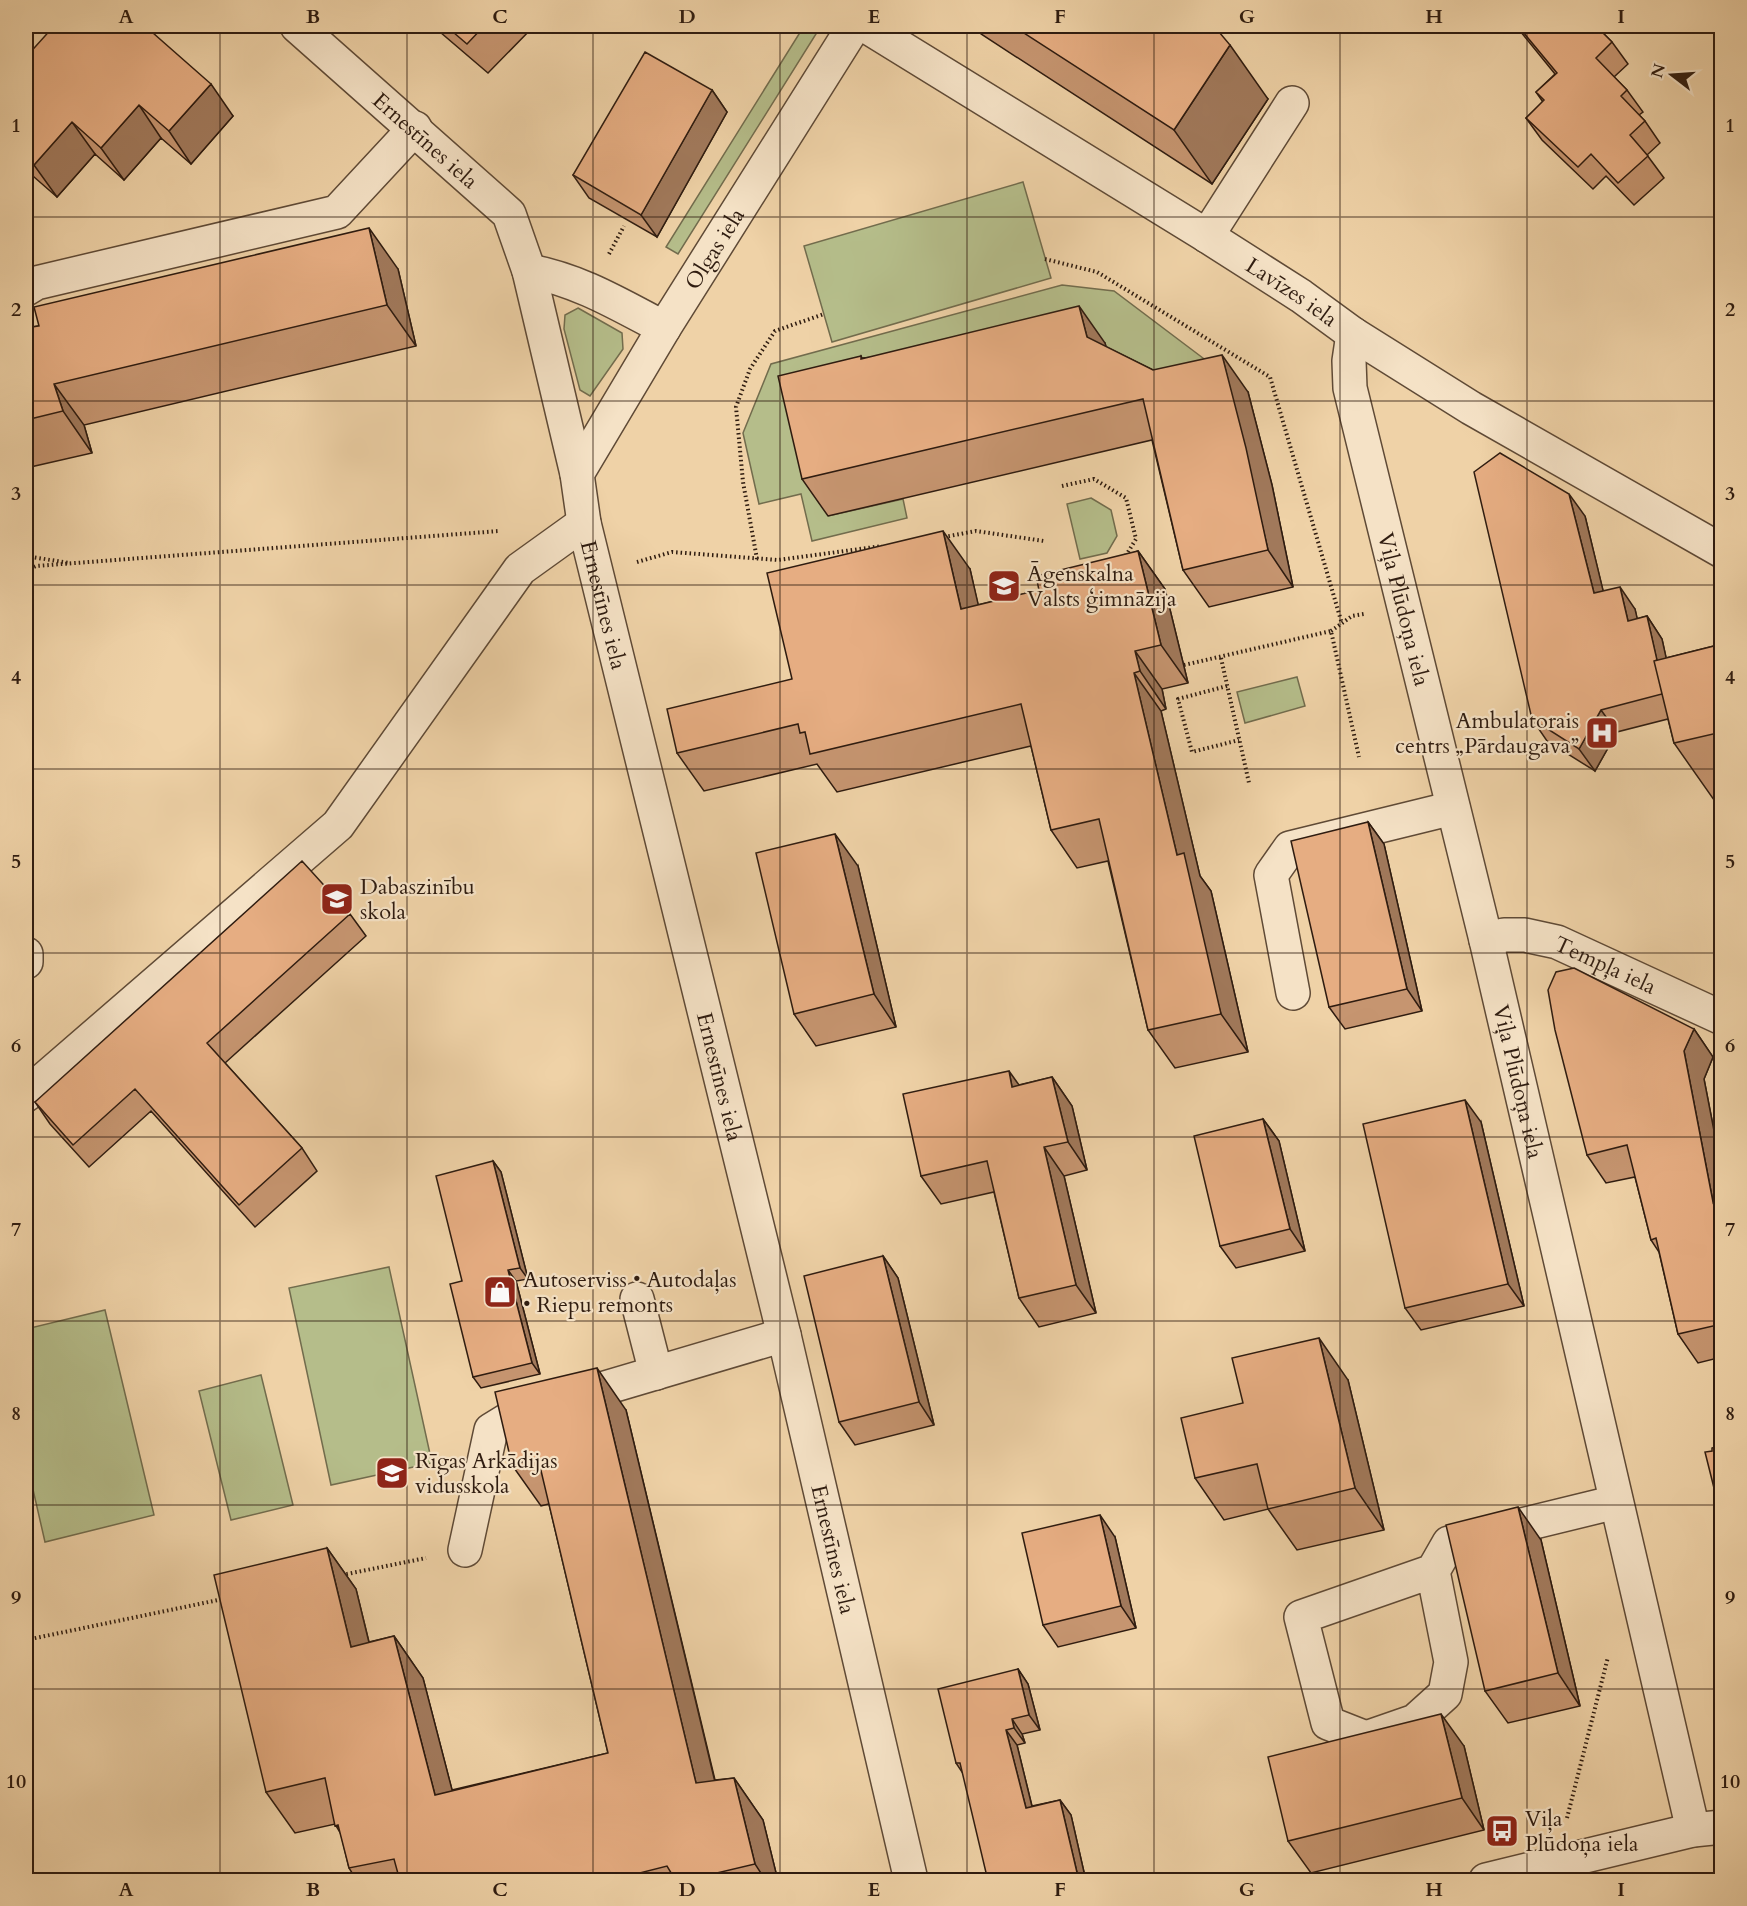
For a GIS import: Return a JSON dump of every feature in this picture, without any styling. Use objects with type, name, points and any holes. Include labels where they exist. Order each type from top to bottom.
[{"type":"street","name":"Ernestīnes iela","points":[[300,26],[509,214],[530,271],[577,474],[584,522],[784,1335],[911,1881]]},
{"type":"street","name":"Olgas iela","points":[[577,474],[664,328],[854,26]]},
{"type":"street","name":"Lavīzes iela","points":[[866,26],[1207,236],[1301,296],[1353,334],[1649,523],[1722,551]]},
{"type":"street","points":[[1207,236],[1292,103]]},
{"type":"street","points":[[26,289],[36,283],[105,282],[207,243],[330,229],[337,212],[415,128]]},
{"type":"street","points":[[207,243],[219,272]]},
{"type":"street","points":[[530,271],[560,276],[664,328]]},
{"type":"street","name":"Viļa Plūdoņa iela","points":[[1353,334],[1349,361],[1350,388],[1486,940],[1617,1502],[1707,1828]]},
{"type":"street","points":[[26,1095],[339,825],[520,569],[584,522]]},
{"type":"street","points":[[1293,993],[1271,875],[1290,848],[1453,808]]},
{"type":"street","name":"Tempļa iela","points":[[1486,940],[1503,935],[1525,935],[1557,942],[1722,1018]]},
{"type":"street","points":[[26,954],[26,962]]},
{"type":"street","points":[[637,1299],[656,1373]]},
{"type":"street","points":[[465,1550],[491,1430],[517,1414],[784,1335]]},
{"type":"street","points":[[1433,1571],[1301,1617],[1328,1723],[1366,1738],[1415,1721],[1445,1694],[1451,1662],[1433,1571],[1449,1543],[1617,1502]]},
{"type":"street","points":[[1486,1881],[1707,1828]]},
{"type":"path","points":[[608,255],[624,226]]},
{"type":"path","points":[[1044,259],[1097,272],[1270,377],[1342,624]]},
{"type":"path","points":[[757,559],[743,482],[736,407],[750,369],[775,331],[824,314]]},
{"type":"path","points":[[1062,486],[1094,479],[1126,498],[1136,539],[1124,559]]},
{"type":"path","points":[[26,571],[36,566],[77,565],[508,530],[517,537],[532,558]]},
{"type":"path","points":[[944,537],[976,531],[1044,540]]},
{"type":"path","points":[[598,575],[672,552],[778,561],[890,545]]},
{"type":"path","points":[[26,556],[77,565]]},
{"type":"path","points":[[1184,665],[1331,632],[1359,757]]},
{"type":"path","points":[[1221,658],[1249,783]]},
{"type":"path","points":[[1227,686],[1178,699],[1192,752],[1239,740]]},
{"type":"path","points":[[337,1576],[465,1550]]},
{"type":"path","points":[[26,1640],[232,1597]]},
{"type":"path","points":[[1556,1863],[1608,1656]]},
{"type":"green space","points":[[804,26],[821,26],[678,254],[666,247]]},
{"type":"green space","points":[[1023,182],[1051,278],[832,342],[804,246]]},
{"type":"green space","points":[[1062,285],[1114,291],[1248,392],[1179,407],[828,516],[903,499],[907,518],[812,541],[801,494],[759,504],[743,433],[771,364]]},
{"type":"green space","points":[[578,308],[622,333],[623,349],[590,396],[580,390],[564,329],[565,315]]},
{"type":"green space","points":[[1091,498],[1111,510],[1117,536],[1107,553],[1080,559],[1067,504]]},
{"type":"green space","points":[[1297,677],[1305,706],[1245,723],[1237,692]]},
{"type":"green space","points":[[389,1267],[432,1463],[331,1485],[289,1288]]},
{"type":"green space","points":[[105,1310],[154,1515],[45,1542],[26,1459],[26,1329]]},
{"type":"green space","points":[[261,1375],[293,1505],[231,1520],[199,1391]]},
{"type":"building","points":[[54,26],[145,26],[211,84],[169,131],[139,105],[101,148],[72,122],[34,165],[26,157],[26,57]]},
{"type":"building","points":[[446,26],[484,26],[467,44]]},
{"type":"building","points":[[1013,26],[1182,26],[1194,33],[1201,26],[1214,26],[1230,45],[1174,130]]},
{"type":"building","points":[[1518,26],[1596,26],[1612,42],[1596,58],[1627,90],[1621,96],[1645,121],[1630,135],[1648,156],[1618,183],[1591,154],[1578,167],[1526,118],[1544,100],[1536,92],[1557,73]]},
{"type":"building","points":[[645,52],[712,90],[641,215],[573,175]]},
{"type":"building","points":[[369,228],[387,305],[54,384],[63,411],[26,420],[26,328],[39,326],[34,307]]},
{"type":"building","points":[[1079,306],[1087,337],[1153,370],[1222,355],[1246,448],[1268,550],[1183,570],[1143,399],[802,479],[778,376],[861,356],[861,359]]},
{"type":"building","points":[[1500,453],[1569,494],[1594,593],[1620,587],[1628,621],[1647,616],[1662,694],[1601,710],[1579,749],[1532,719],[1474,472]]},
{"type":"building","points":[[943,531],[961,609],[1039,590],[1036,576],[1138,551],[1161,645],[1135,651],[1140,671],[1134,673],[1177,855],[1184,853],[1221,1014],[1148,1030],[1099,819],[1051,830],[1021,704],[810,754],[805,732],[800,733],[798,724],[677,753],[667,709],[792,679],[767,573]]},
{"type":"building","points":[[1722,644],[1722,732],[1674,743],[1654,661]]},
{"type":"building","points":[[1368,822],[1407,989],[1329,1007],[1291,841]]},
{"type":"building","points":[[835,834],[874,994],[794,1014],[756,853]]},
{"type":"building","points":[[302,861],[350,914],[207,1043],[302,1148],[239,1205],[135,1089],[73,1145],[35,1102]]},
{"type":"building","points":[[1574,968],[1694,1029],[1684,1051],[1713,1202],[1722,1181],[1722,1324],[1678,1334],[1656,1238],[1651,1240],[1627,1145],[1587,1155],[1555,1030],[1548,990],[1556,972]]},
{"type":"building","points":[[1009,1071],[1012,1087],[1052,1077],[1068,1142],[1044,1147],[1076,1285],[1019,1298],[987,1161],[921,1176],[903,1094]]},
{"type":"building","points":[[1465,1100],[1508,1284],[1405,1308],[1363,1124]]},
{"type":"building","points":[[1263,1119],[1290,1229],[1220,1246],[1194,1136]]},
{"type":"building","points":[[493,1161],[520,1268],[508,1270],[532,1363],[473,1377],[450,1284],[462,1281],[436,1176]]},
{"type":"building","points":[[883,1256],[919,1402],[839,1422],[804,1276]]},
{"type":"building","points":[[1319,1338],[1355,1488],[1268,1509],[1257,1464],[1195,1478],[1181,1418],[1243,1403],[1232,1358]]},
{"type":"building","points":[[597,1368],[696,1783],[734,1778],[755,1864],[683,1881],[676,1881],[667,1866],[608,1881],[400,1881],[394,1859],[349,1868],[338,1825],[335,1826],[325,1778],[266,1792],[214,1575],[327,1548],[351,1647],[394,1636],[435,1795],[608,1753],[538,1458],[512,1465],[495,1392]]},
{"type":"building","points":[[1722,1445],[1722,1520],[1705,1452]]},
{"type":"building","points":[[1518,1507],[1558,1673],[1485,1691],[1446,1525]]},
{"type":"building","points":[[1100,1515],[1121,1606],[1043,1625],[1022,1533]]},
{"type":"building","points":[[1018,1669],[1029,1715],[1012,1719],[1014,1728],[1006,1730],[1026,1808],[1060,1800],[1079,1881],[988,1881],[960,1763],[956,1763],[938,1689]]},
{"type":"building","points":[[1441,1714],[1462,1798],[1288,1841],[1268,1757]]},
{"type":"place","name":"Āgenskalna Valsts ģimnāzija","points":[[1004,586]]},
{"type":"place","name":"Ambulatorais centrs „Pārdaugava”","points":[[1602,733]]},
{"type":"place","name":"Dabaszinību skola","points":[[337,899]]},
{"type":"place","name":"Autoserviss • Autodaļas • Riepu remonts","points":[[500,1292]]},
{"type":"place","name":"Rīgas Arkādijas vidusskola","points":[[392,1473]]},
{"type":"place","name":"Viļa Plūdoņa iela","points":[[1502,1831]]}]
